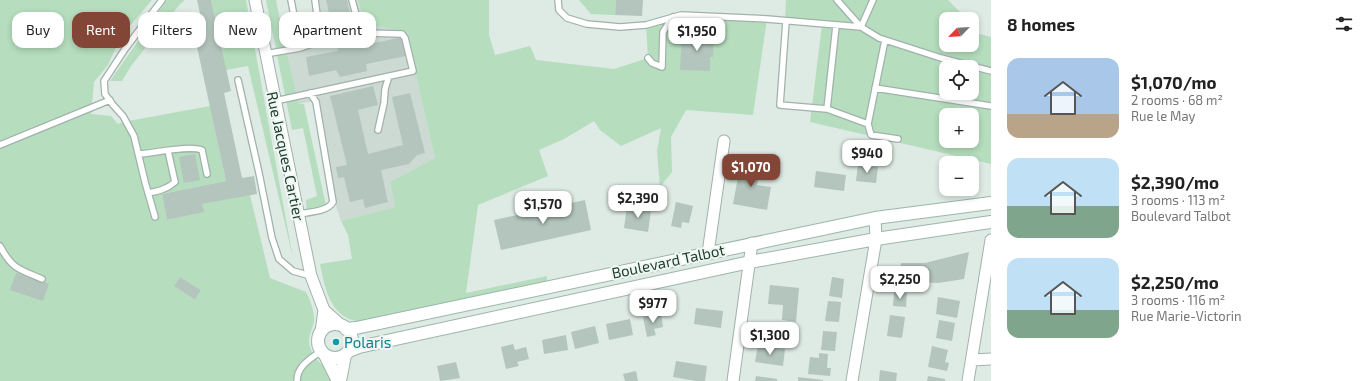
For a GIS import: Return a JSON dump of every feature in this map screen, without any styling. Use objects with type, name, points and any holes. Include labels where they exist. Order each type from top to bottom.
[{"type":"main road","name":"Boulevard Talbot","points":[[344,327],[356,328],[875,218],[991,203]]},
{"type":"main road","name":"Boulevard Talbot","points":[[347,353],[359,347],[750,262],[876,239],[991,222]]},
{"type":"main road","points":[[331,325],[344,327],[352,338],[352,343],[347,353],[339,381],[318,344],[318,339],[321,332],[331,325]]},
{"type":"main road","points":[[323,353],[334,358],[347,353]]},
{"type":"street","name":"Rue Jacques Cartier","points":[[255,0],[311,276],[324,310],[321,332]]},
{"type":"street","points":[[708,253],[724,141]]},
{"type":"street","points":[[852,381],[876,239],[875,218]]},
{"type":"street","points":[[968,381],[991,240]]},
{"type":"street","points":[[733,381],[752,244]]},
{"type":"street","name":"Rue Jacques Cartier","points":[[324,310],[344,327]]},
{"type":"street","points":[[972,360],[991,359]]},
{"type":"lane","points":[[155,217],[134,136],[123,116],[106,94],[104,81],[125,49],[162,0]]},
{"type":"lane","points":[[291,0],[293,12]]},
{"type":"lane","points":[[315,0],[317,12]]},
{"type":"lane","points":[[275,101],[413,70],[405,38],[402,34],[366,33],[358,22],[352,0]]},
{"type":"lane","points":[[558,0],[559,10],[567,18],[587,24],[620,27],[646,25],[681,14],[861,27]]},
{"type":"lane","points":[[837,0],[861,27],[879,38],[941,58],[991,71]]},
{"type":"lane","points":[[861,27],[873,0]]},
{"type":"lane","points":[[648,58],[652,63],[662,67],[663,32],[674,17]]},
{"type":"lane","points":[[786,21],[780,105],[827,109],[868,124]]},
{"type":"lane","points":[[827,109],[836,26]]},
{"type":"lane","points":[[885,40],[868,124],[871,135],[898,139]]},
{"type":"lane","points":[[265,54],[300,48]]},
{"type":"lane","points":[[378,130],[384,103],[385,89],[390,76]]},
{"type":"lane","points":[[238,80],[272,238],[279,259],[293,271],[311,276]]},
{"type":"lane","points":[[875,88],[991,106]]},
{"type":"lane","points":[[298,214],[325,209],[331,206],[333,202],[316,102],[310,93]]},
{"type":"lane","points":[[0,145],[110,100]]},
{"type":"lane","points":[[139,154],[195,148],[202,150],[207,174]]},
{"type":"lane","points":[[148,193],[168,188],[175,182],[168,151]]},
{"type":"lane","points":[[0,246],[5,256],[14,267],[42,279]]},
{"type":"lane","points":[[297,381],[297,374],[306,361],[323,353]]},
{"type":"shaded area","points":[[315,0],[358,0],[362,12],[317,12]]},
{"type":"shaded area","points":[[376,26],[408,32],[435,158],[390,182],[395,207],[341,221],[334,200],[313,101],[299,104],[286,50],[293,48],[376,48]]},
{"type":"green space","points":[[0,0],[152,0],[142,12],[138,12],[138,16],[130,26],[130,12],[72,12],[72,48],[116,48],[108,65],[94,82],[91,114],[111,116],[118,124],[210,106],[226,181],[162,194],[167,220],[203,212],[202,204],[250,195],[270,278],[306,292],[314,314],[314,322],[309,337],[309,344],[314,356],[327,371],[331,381],[0,381]],"holes":[[[180,277],[201,290],[195,300],[174,286]]]},
{"type":"green space","points":[[167,0],[185,0],[174,12],[159,12]]},
{"type":"green space","points":[[211,0],[246,0],[248,12],[214,12],[214,14]]},
{"type":"green space","points":[[266,0],[276,0],[279,15],[279,48],[286,48],[299,104],[304,104],[326,206],[307,212],[306,200],[317,196],[303,128],[292,130],[271,25],[271,12],[268,12]]},
{"type":"green space","points":[[358,0],[489,0],[489,35],[495,55],[530,46],[536,60],[614,69],[648,58],[646,25],[681,15],[767,19],[753,115],[686,110],[671,137],[672,172],[660,187],[657,151],[661,128],[621,146],[600,130],[594,121],[564,139],[539,150],[548,176],[478,205],[466,293],[547,276],[547,283],[359,322],[347,318],[335,308],[328,294],[320,264],[352,259],[348,235],[341,221],[395,207],[390,182],[435,158],[408,33],[376,26],[376,12],[362,12]]},
{"type":"green space","points":[[579,0],[616,0],[615,15],[591,14]]},
{"type":"green space","points":[[786,0],[948,0],[960,12],[939,12],[939,52],[979,52],[979,34],[991,37],[991,164],[979,161],[979,156],[957,156],[810,122],[822,25],[785,20]]},
{"type":"green space","points":[[138,41],[138,48],[145,48],[131,66],[122,81],[110,81]]},
{"type":"green space","points":[[221,48],[255,48],[293,258],[248,66],[226,70]]},
{"type":"building","points":[[197,0],[211,0],[214,14],[214,48],[222,48],[231,91],[224,93],[242,178],[254,176],[257,194],[202,204],[204,212],[167,220],[162,194],[226,181],[197,48],[206,48],[206,12],[200,12]]},
{"type":"building","points":[[326,0],[347,0],[350,12],[329,12]]},
{"type":"building","points":[[616,0],[643,0],[642,16],[615,15]]},
{"type":"building","points":[[682,34],[714,36],[713,57],[710,57],[710,71],[680,70]]},
{"type":"building","points":[[402,37],[406,56],[366,64],[367,71],[340,77],[336,70],[309,76],[306,57],[338,51],[337,48],[376,48],[376,43]]},
{"type":"building","points":[[373,86],[378,105],[358,110],[368,154],[403,145],[392,97],[410,93],[425,153],[417,155],[409,164],[381,170],[388,202],[365,208],[363,199],[350,202],[344,177],[338,178],[336,167],[347,165],[330,96]]},
{"type":"building","points":[[195,154],[200,180],[184,183],[179,157]]},
{"type":"building","points":[[741,161],[761,165],[757,185],[771,187],[767,210],[733,204]]},
{"type":"building","points":[[858,164],[878,167],[876,183],[856,181]]},
{"type":"building","points":[[816,171],[846,175],[844,191],[814,187]]},
{"type":"building","points":[[585,200],[591,230],[501,250],[494,220]]},
{"type":"building","points":[[676,202],[693,206],[689,223],[682,222],[681,228],[671,226]]},
{"type":"building","points":[[627,207],[651,210],[648,232],[624,228]]},
{"type":"building","points":[[969,252],[964,279],[938,283],[899,281],[901,263],[925,263]]},
{"type":"building","points":[[16,273],[49,284],[43,301],[10,290]]},
{"type":"building","points":[[180,277],[201,290],[195,300],[174,286]]},
{"type":"building","points":[[832,277],[844,279],[842,298],[829,296]]},
{"type":"building","points":[[770,285],[799,288],[796,322],[782,320],[783,305],[768,304]]},
{"type":"building","points":[[894,292],[907,293],[906,307],[893,306]]},
{"type":"building","points":[[938,297],[960,301],[957,318],[936,314]]},
{"type":"building","points":[[828,301],[841,302],[839,322],[825,321]]},
{"type":"building","points":[[696,308],[723,311],[721,328],[694,324]]},
{"type":"building","points":[[661,313],[663,327],[654,329],[656,335],[647,337],[643,317]]},
{"type":"building","points":[[890,315],[905,317],[902,338],[887,336]]},
{"type":"building","points":[[630,319],[633,335],[609,340],[606,324]]},
{"type":"building","points":[[939,320],[955,323],[952,341],[936,338]]},
{"type":"building","points":[[595,326],[599,343],[575,349],[571,332]]},
{"type":"building","points":[[823,331],[837,332],[835,351],[821,350]]},
{"type":"building","points":[[566,335],[568,350],[544,354],[542,340]]},
{"type":"building","points":[[513,344],[515,350],[526,347],[529,359],[517,362],[519,366],[506,369],[501,347]]},
{"type":"building","points":[[758,345],[785,349],[783,366],[755,362]]},
{"type":"building","points":[[932,346],[948,350],[945,362],[949,363],[947,371],[928,367]]},
{"type":"building","points":[[819,353],[828,354],[827,368],[831,368],[830,376],[808,374],[810,357],[819,358]]},
{"type":"building","points":[[676,361],[707,366],[705,381],[673,377]]},
{"type":"building","points":[[456,362],[460,378],[440,381],[437,366]]},
{"type":"building","points":[[880,370],[897,373],[896,381],[879,381]]},
{"type":"building","points":[[636,371],[638,381],[625,381],[623,374]]},
{"type":"building","points":[[756,376],[777,379],[777,381],[755,381]]},
{"type":"building","points":[[928,376],[945,379],[945,381],[927,381]]},
{"type":"building","points":[[798,377],[823,380],[823,381],[798,381]]},
{"type":"place","name":"Polaris","points":[[336,342]]}]
